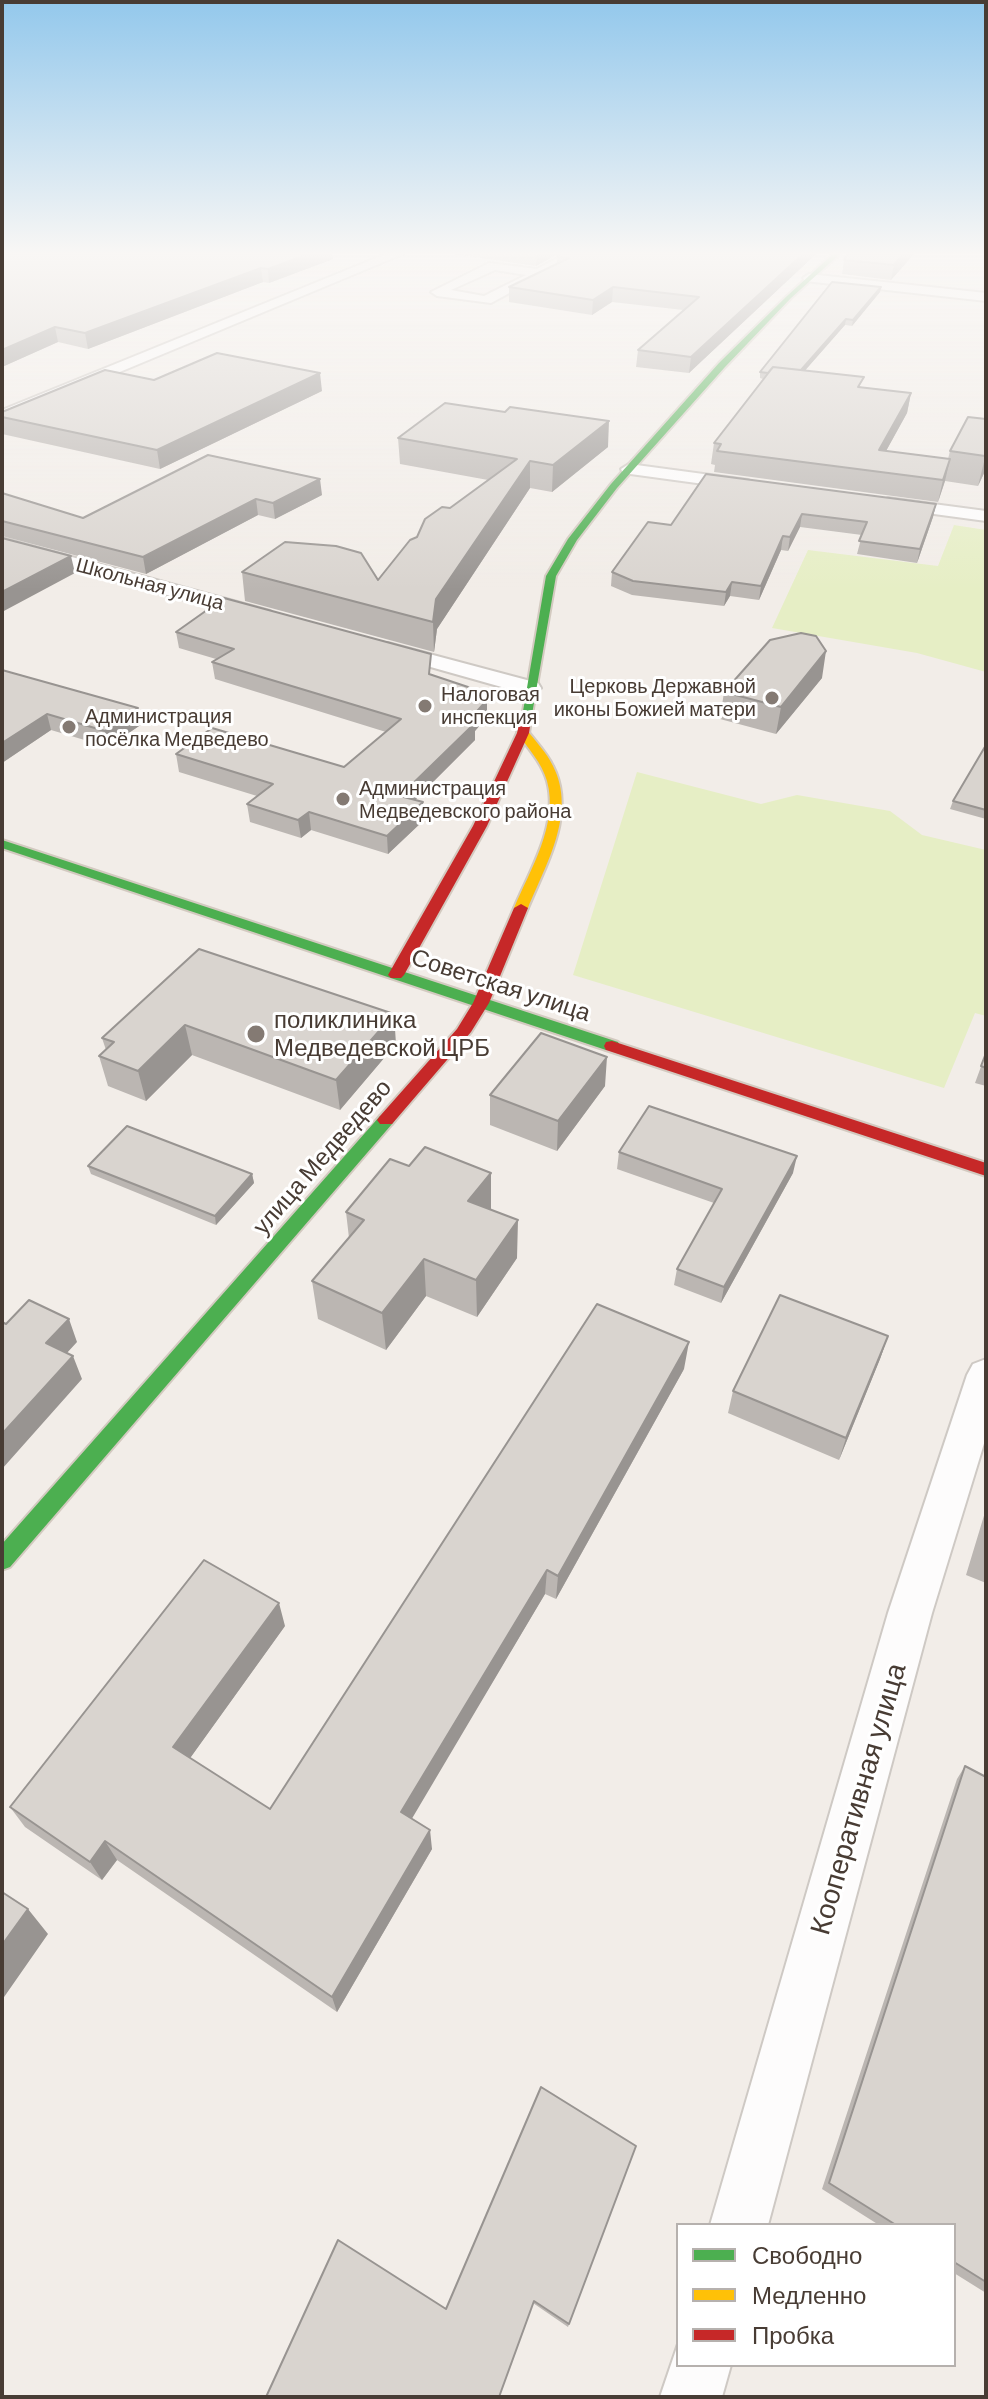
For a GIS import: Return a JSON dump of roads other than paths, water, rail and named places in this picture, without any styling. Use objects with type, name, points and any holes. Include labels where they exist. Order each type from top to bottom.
[{"type":"street","points":[[2,416],[124,366]]},
{"type":"street","points":[[396,975],[480,826],[523,733],[551,576],[563,553],[629,469],[722,366]]},
{"type":"street","points":[[629,469],[762,487]]},
{"type":"street","points":[[869,501],[986,516]]},
{"type":"street","name":"Школьная улица","points":[[2,544],[288,622]]},
{"type":"street","points":[[2,562],[26,550]]},
{"type":"street","points":[[366,643],[530,688]]},
{"type":"street","name":"улица Медведево","points":[[2,1560],[463,1032],[481,1003],[553,830],[555,794],[552,778],[546,764],[523,733]]},
{"type":"street","points":[[480,826],[502,815]]},
{"type":"street","points":[[536,817],[553,830]]},
{"type":"street","name":"Советская улица","points":[[2,844],[986,1170]]},
{"type":"street","name":"Кооперативная улица","points":[[740,2223],[910,1613],[986,1375]]},
{"type":"street","points":[[691,2397],[699,2367]]},
{"type":"place","name":"Церковь Державной иконы Божией матери","points":[[772,698]]},
{"type":"place","name":"Налоговая инспекция","points":[[425,706]]},
{"type":"place","name":"Администрация посёлка Медведево","points":[[69,727]]},
{"type":"place","name":"Администрация Медведевского района","points":[[343,799]]},
{"type":"place","name":"поликлиника Медведевской ЦРБ","points":[[256,1034]]}]
